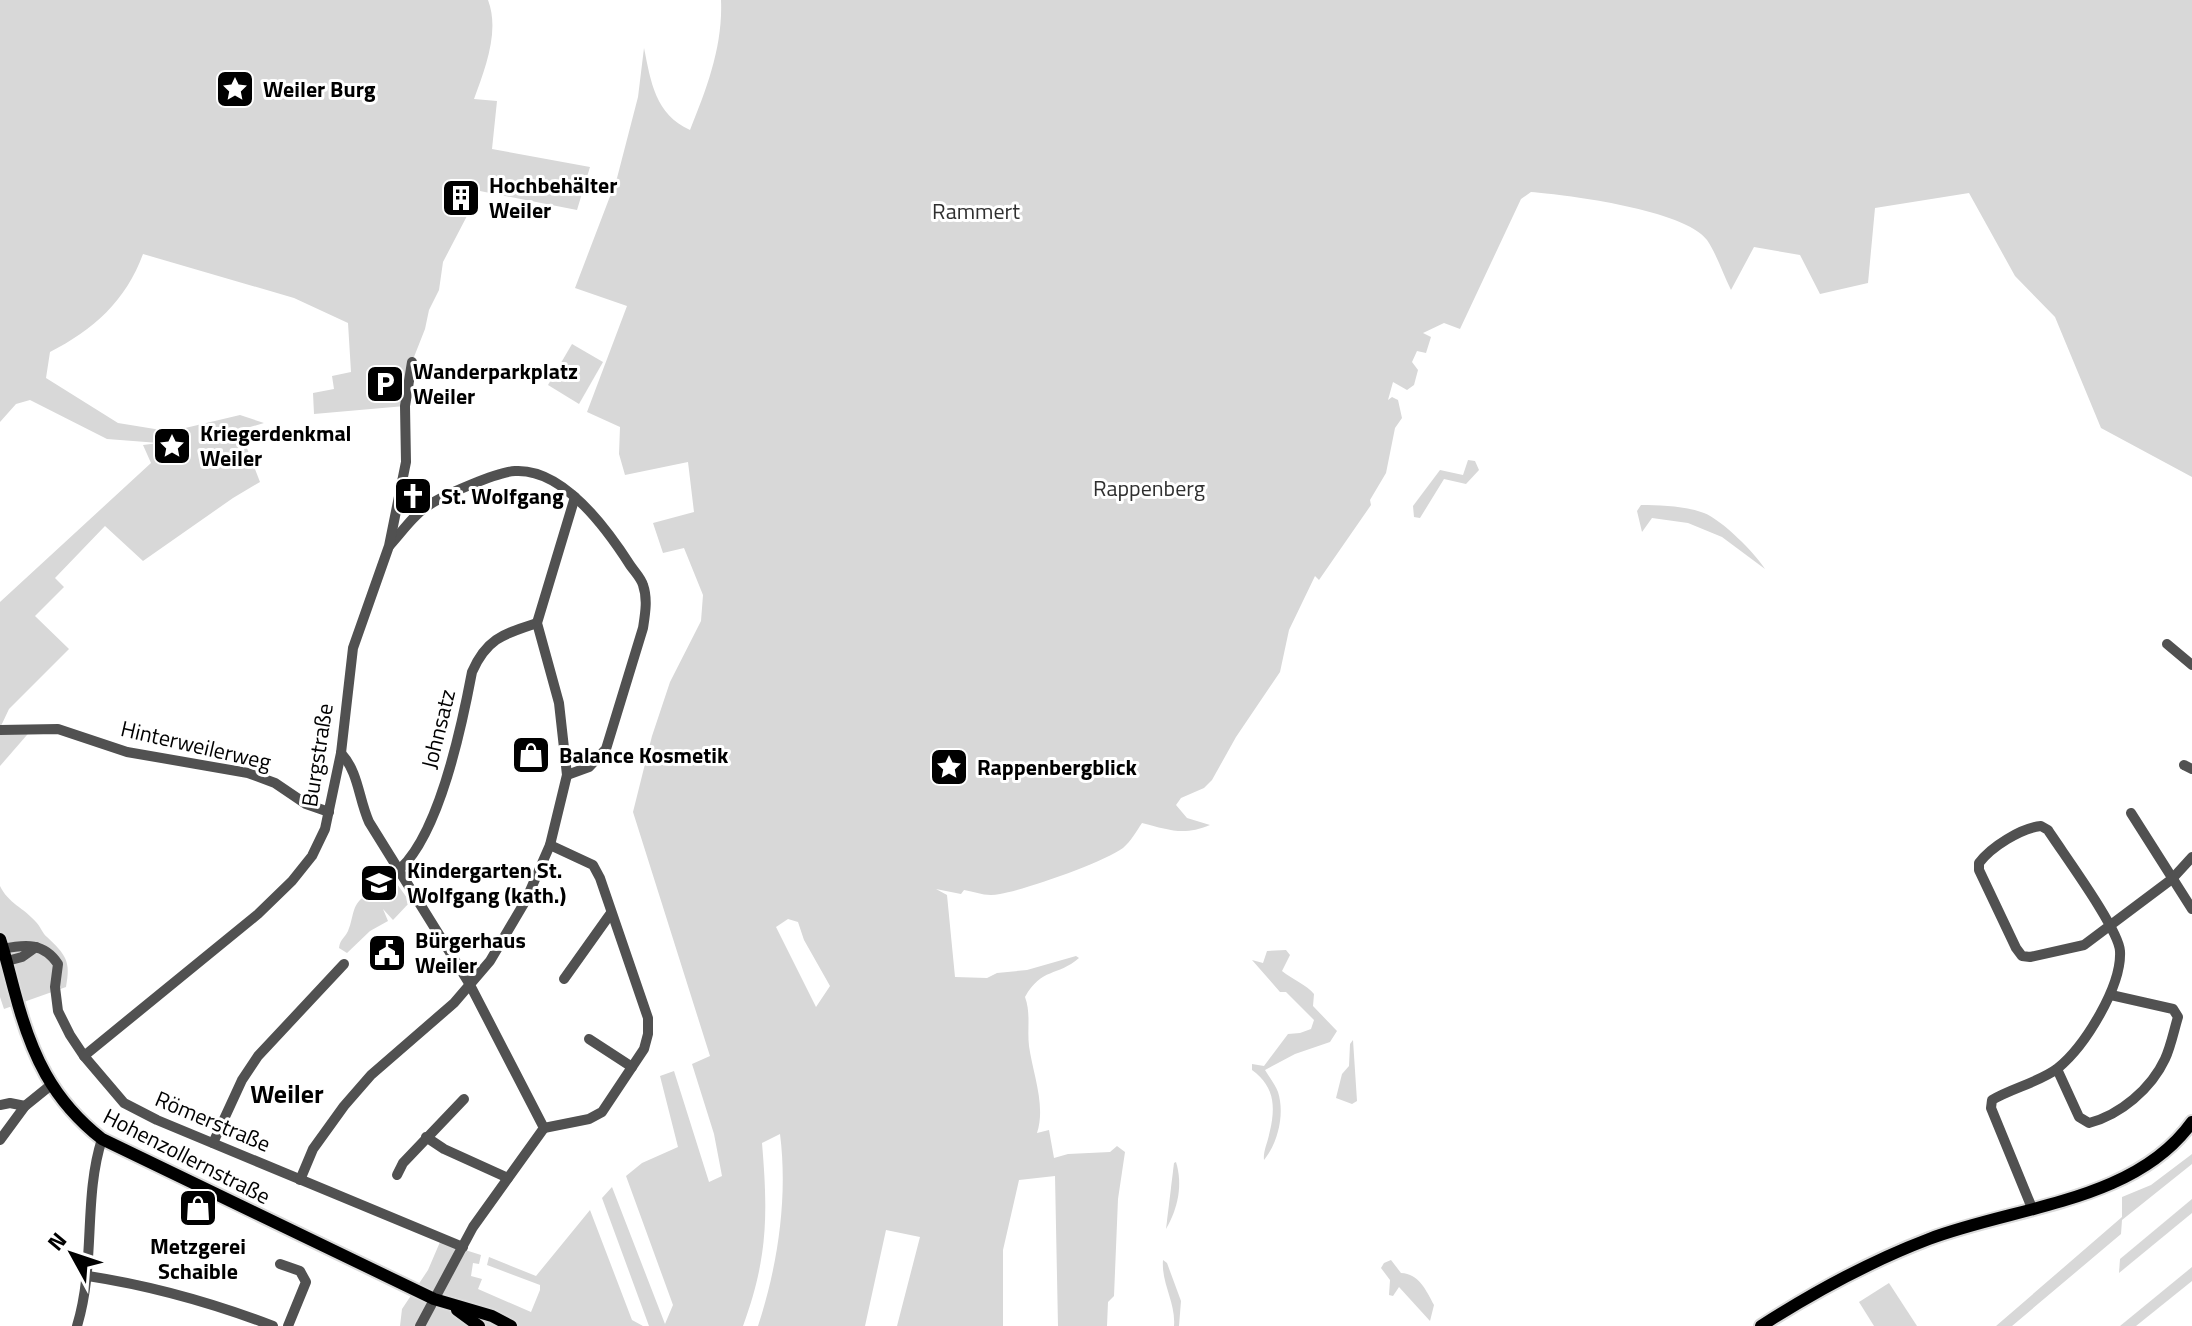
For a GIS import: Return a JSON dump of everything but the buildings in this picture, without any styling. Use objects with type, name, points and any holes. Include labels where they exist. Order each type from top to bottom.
[{"type":"main road","name":"Hohenzollernstraße","points":[[3,950],[19,1009],[51,1085],[76,1119],[102,1139],[434,1299],[492,1316],[511,1326]]},
{"type":"main road","points":[[1761,1326],[1826,1288],[1927,1240],[1980,1221],[2117,1183],[2160,1155],[2192,1122]]},
{"type":"main road","name":"Hohenzollernstraße","points":[[451,1305],[479,1326]]},
{"type":"street","name":"Burgstraße","points":[[84,1056],[258,914],[312,856],[325,829],[341,753],[343,713],[353,648],[389,546],[406,462],[405,406],[412,362]]},
{"type":"street","points":[[389,546],[428,505],[495,475],[514,471],[532,473],[551,481],[575,497],[604,528],[643,586],[646,608],[643,628],[606,749],[589,767],[567,775]]},
{"type":"street","points":[[300,1180],[313,1149],[344,1106],[371,1075],[454,1003],[490,961],[526,900],[550,845],[567,775],[559,703],[537,623],[575,497]]},
{"type":"street","name":"Johnsatz","points":[[400,869],[418,846],[446,781],[464,716],[472,672],[479,655],[492,641],[537,623]]},
{"type":"street","points":[[2167,644],[2192,665]]},
{"type":"street","name":"Hinterweilerweg","points":[[0,730],[58,729],[127,752],[248,773],[275,783],[306,804],[329,812]]},
{"type":"street","points":[[341,753],[356,773],[360,802],[369,822],[469,983],[544,1128]]},
{"type":"street","points":[[2131,813],[2192,909]]},
{"type":"street","points":[[2032,1208],[1991,1108],[1992,1100],[2057,1069],[2086,1037],[2111,995],[2120,950],[2110,927],[2048,830],[2033,826],[2001,844],[1979,863],[1979,870],[2022,956],[2084,945],[2110,927],[2172,879],[2192,857]]},
{"type":"street","points":[[420,1326],[473,1227],[544,1128],[589,1119],[602,1112],[644,1049],[648,1018],[593,865],[550,845]]},
{"type":"street","points":[[564,979],[611,913]]},
{"type":"street","name":"Römerstraße","points":[[3,950],[22,957],[36,947],[51,953],[58,964],[55,987],[58,1011],[84,1056],[124,1103],[157,1120],[463,1247]]},
{"type":"street","points":[[213,1143],[242,1080],[258,1056],[344,964]]},
{"type":"street","points":[[2057,1069],[2079,1117],[2089,1123],[2109,1118],[2143,1090],[2164,1061],[2178,1017],[2173,1009],[2111,995]]},
{"type":"street","points":[[589,1039],[632,1067]]},
{"type":"street","points":[[0,1140],[25,1106],[51,1085]]},
{"type":"street","points":[[397,1175],[403,1163],[464,1099]]},
{"type":"street","points":[[0,1105],[25,1106]]},
{"type":"street","points":[[426,1137],[444,1149],[508,1178]]},
{"type":"street","points":[[77,1326],[88,1276],[95,1159],[102,1139]]},
{"type":"street","points":[[280,1264],[300,1271],[306,1282],[288,1326]]},
{"type":"street","points":[[88,1276],[141,1284],[273,1326]]},
{"type":"green space","points":[[0,0],[488,0],[492,37],[474,99],[497,101],[492,149],[590,167],[577,210],[480,191],[443,262],[439,290],[412,362],[405,406],[314,414],[313,393],[334,389],[332,376],[351,372],[348,323],[294,298],[143,254],[127,286],[106,312],[80,334],[50,352],[46,378],[118,423],[161,430],[181,429],[240,415],[264,423],[240,430],[260,482],[143,561],[105,526],[55,578],[64,587],[35,616],[69,649],[9,709],[0,728],[0,602],[151,463],[143,445],[159,443],[107,439],[30,400],[16,404],[0,422]]},
{"type":"green space","points":[[721,0],[2192,0],[2192,477],[2101,428],[2055,317],[2015,276],[1969,193],[1875,208],[1868,283],[1820,294],[1800,255],[1754,247],[1731,290],[1711,246],[1695,229],[1652,212],[1531,192],[1521,199],[1460,329],[1444,323],[1423,333],[1431,337],[1426,353],[1417,351],[1412,362],[1418,370],[1414,385],[1407,390],[1393,382],[1388,400],[1392,397],[1398,400],[1402,418],[1395,428],[1386,473],[1370,500],[1371,505],[1319,580],[1315,576],[1289,630],[1280,672],[1236,737],[1212,780],[1204,788],[1181,798],[1176,805],[1187,818],[1210,825],[1184,831],[1142,823],[1123,848],[1099,861],[1000,894],[964,890],[961,894],[936,889],[947,895],[955,977],[987,978],[997,973],[1027,970],[1076,956],[1079,958],[1044,976],[1025,997],[1040,1112],[1037,1133],[1049,1130],[1054,1158],[1068,1154],[1110,1152],[1117,1146],[1125,1152],[1118,1199],[1114,1296],[1108,1302],[1107,1326],[1058,1326],[1055,1176],[1019,1180],[1003,1250],[1003,1326],[897,1326],[920,1237],[886,1230],[865,1326],[758,1326],[780,1231],[783,1182],[780,1134],[762,1143],[765,1214],[762,1257],[743,1326],[649,1326],[602,1198],[612,1187],[665,1324],[673,1305],[626,1176],[642,1163],[678,1147],[660,1076],[674,1071],[709,1182],[722,1176],[714,1134],[692,1064],[710,1056],[633,812],[652,736],[670,682],[701,621],[703,595],[684,548],[663,553],[653,523],[694,512],[688,462],[625,475],[619,454],[620,427],[587,412],[627,306],[575,288],[617,178],[638,97],[644,48],[656,96],[669,115],[690,130],[713,66]],"holes":[[[788,919],[798,922],[804,940],[830,986],[816,1007],[776,927]]]},
{"type":"green space","points":[[572,344],[603,362],[579,404],[548,385]]},
{"type":"green space","points":[[1468,460],[1475,461],[1479,470],[1466,484],[1444,479],[1420,518],[1414,517],[1413,506],[1440,470],[1463,475]]},
{"type":"green space","points":[[1641,505],[1681,507],[1704,513],[1738,538],[1765,569],[1722,537],[1688,523],[1652,518],[1642,532],[1637,511]]},
{"type":"green space","points":[[33,728],[0,766],[0,730]]},
{"type":"green space","points":[[397,884],[410,902],[393,920],[383,909],[388,921],[370,931],[347,953],[339,948],[360,900],[372,892],[379,896],[381,903],[380,889]]},
{"type":"green space","points":[[0,886],[7,897],[38,924],[59,949],[66,959],[68,971],[66,987],[4,1009],[0,997]]},
{"type":"green space","points":[[1286,950],[1290,955],[1282,971],[1314,994],[1313,1006],[1337,1031],[1330,1042],[1295,1054],[1265,1070],[1278,1092],[1281,1110],[1276,1137],[1264,1160],[1273,1115],[1272,1098],[1265,1083],[1252,1070],[1252,1064],[1264,1066],[1288,1034],[1311,1029],[1314,1020],[1286,992],[1280,992],[1252,960],[1263,963],[1267,951]]},
{"type":"green space","points":[[1353,1040],[1357,1101],[1352,1104],[1336,1098],[1342,1074],[1349,1066]]},
{"type":"green space","points":[[2192,1154],[2192,1164],[2122,1220],[2121,1234],[2012,1326],[1996,1326],[2122,1217],[2122,1197],[2151,1185]]},
{"type":"green space","points":[[1174,1163],[1178,1196],[1166,1229]]},
{"type":"green space","points":[[2192,1199],[2192,1213],[2119,1273],[2120,1259]]},
{"type":"green space","points":[[590,1210],[632,1320],[643,1326],[400,1326],[402,1309],[428,1270],[440,1242],[481,1255],[479,1264],[473,1263],[471,1276],[482,1279],[478,1289],[531,1312],[540,1285],[487,1265],[489,1257],[536,1276]]},
{"type":"green space","points":[[1163,1260],[1167,1263],[1181,1301],[1179,1326],[1174,1326]]},
{"type":"green space","points":[[1391,1260],[1401,1273],[1413,1276],[1425,1289],[1434,1305],[1430,1321],[1399,1287],[1393,1296],[1389,1295],[1390,1280],[1381,1268]]},
{"type":"green space","points":[[2192,1267],[2192,1281],[2136,1326],[2120,1326]]},
{"type":"green space","points":[[1889,1283],[1917,1326],[1874,1326],[1859,1302]]},
{"type":"place","name":"Weiler Burg","points":[[235,89]]},
{"type":"place","name":"Hochbehälter Weiler","points":[[461,198]]},
{"type":"place","name":"Wanderparkplatz Weiler","points":[[385,384]]},
{"type":"place","name":"Kriegerdenkmal Weiler","points":[[172,446]]},
{"type":"place","name":"St. Wolfgang","points":[[413,496]]},
{"type":"place","name":"Balance Kosmetik","points":[[531,755]]},
{"type":"place","name":"Rappenbergblick","points":[[949,767]]},
{"type":"place","name":"Kindergarten St. Wolfgang (kath.)","points":[[379,883]]},
{"type":"place","name":"Bürgerhaus Weiler","points":[[387,953]]},
{"type":"place","name":"Metzgerei Schaible","points":[[198,1208]]},
{"type":"district","name":"Weiler","points":[[287,1094]]},
{"type":"park label","name":"Rammert","points":[[976,211]]},
{"type":"park label","name":"Rappenberg","points":[[1149,488]]}]
